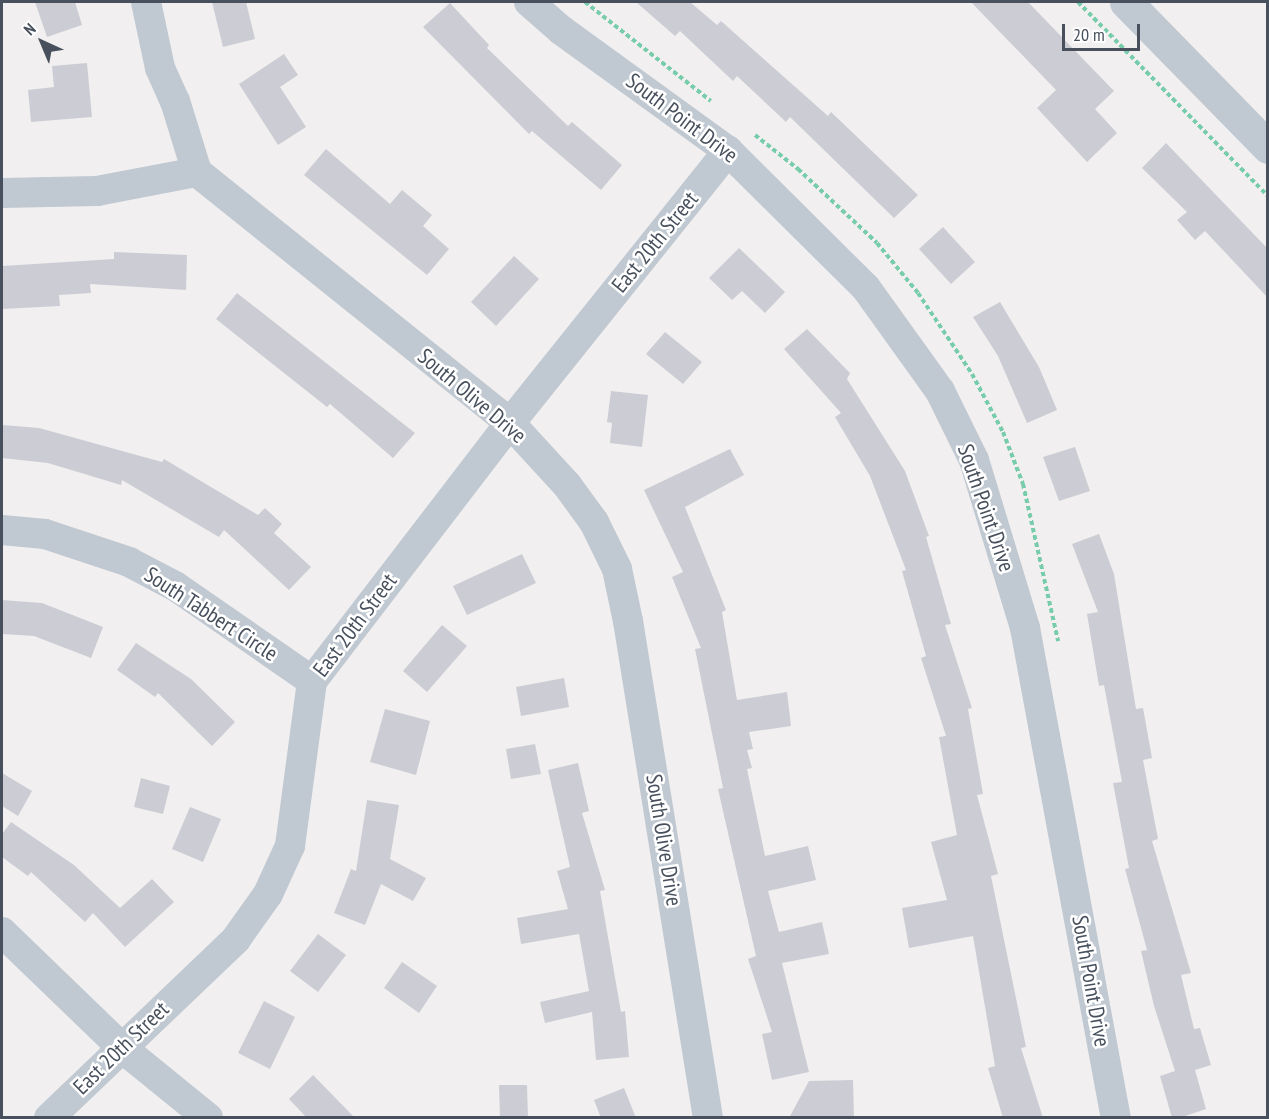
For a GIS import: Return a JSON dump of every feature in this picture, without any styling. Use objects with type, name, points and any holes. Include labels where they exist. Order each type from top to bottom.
[{"type":"street","points":[[2,193],[97,191],[197,172],[175,101],[160,68],[146,2]]},
{"type":"street","name":"South Point Drive","points":[[529,2],[561,30],[737,139],[866,288],[940,391],[974,460],[1025,628],[1116,1118]]},
{"type":"street","points":[[1126,2],[1268,147]]},
{"type":"street","name":"East 20th Street","points":[[50,1118],[236,939],[268,894],[292,835],[312,681],[510,423],[737,139]]},
{"type":"street","name":"South Olive Drive","points":[[197,172],[510,423],[567,485],[594,522],[617,569],[708,1118]]},
{"type":"street","name":"South Tabbert Circle","points":[[2,530],[45,534],[129,562],[175,586],[312,681]]},
{"type":"street","points":[[2,932],[122,1048],[208,1118]]},
{"type":"path","points":[[585,2],[718,107]]},
{"type":"path","points":[[1078,2],[1268,196]]},
{"type":"path","points":[[737,139],[798,169],[877,243],[918,293],[972,374],[1003,432],[1023,484],[1044,563],[1059,646]]},
{"type":"building","points":[[35,2],[75,2],[82,25],[47,37]]},
{"type":"building","points":[[212,2],[246,2],[255,39],[223,47]]},
{"type":"building","points":[[636,2],[690,2],[717,25],[721,21],[828,116],[831,112],[918,195],[894,218],[790,117],[786,122],[737,76],[733,81],[680,31],[675,36]]},
{"type":"building","points":[[971,2],[1028,2],[1114,91],[1095,109],[1117,133],[1087,162],[1037,108],[1056,90]]},
{"type":"building","points":[[450,3],[489,45],[487,48],[568,126],[572,122],[622,165],[601,190],[532,131],[529,134],[423,27]]},
{"type":"building","points":[[284,54],[298,75],[280,87],[306,127],[278,145],[239,84]]},
{"type":"building","points":[[87,63],[92,117],[31,122],[28,90],[54,87],[52,66]]},
{"type":"building","points":[[1166,143],[1268,249],[1268,298],[1205,231],[1195,240],[1177,220],[1187,212],[1142,168]]},
{"type":"building","points":[[326,149],[390,204],[402,190],[432,215],[423,226],[449,249],[427,275],[304,175]]},
{"type":"building","points":[[943,227],[975,262],[951,284],[919,249]]},
{"type":"building","points":[[739,248],[785,292],[765,313],[742,291],[732,300],[709,278]]},
{"type":"building","points":[[114,252],[187,255],[186,290],[90,284],[91,293],[59,295],[60,306],[2,309],[2,266],[114,259]]},
{"type":"building","points":[[514,256],[539,279],[496,326],[471,302]]},
{"type":"building","points":[[237,293],[415,433],[393,458],[330,404],[327,407],[216,319]]},
{"type":"building","points":[[1000,302],[1039,367],[1057,410],[1027,423],[998,356],[973,317]]},
{"type":"building","points":[[807,329],[850,373],[847,379],[905,471],[929,536],[926,537],[951,624],[945,625],[972,708],[968,709],[983,794],[977,795],[998,874],[991,876],[1026,1047],[1021,1048],[1043,1118],[1003,1118],[988,1068],[995,1066],[973,936],[909,948],[902,908],[947,900],[931,842],[957,835],[939,737],[946,736],[921,658],[926,656],[902,571],[906,570],[870,476],[835,417],[841,413],[784,349]]},
{"type":"building","points":[[665,332],[702,362],[683,384],[646,354]]},
{"type":"building","points":[[611,391],[648,395],[642,447],[610,443],[612,423],[607,422]]},
{"type":"building","points":[[2,425],[39,428],[162,462],[164,459],[258,515],[265,508],[282,524],[274,533],[311,567],[289,590],[224,530],[219,537],[122,480],[121,485],[48,463],[2,458]]},
{"type":"building","points":[[1075,447],[1090,491],[1059,501],[1043,457]]},
{"type":"building","points":[[730,449],[744,475],[685,507],[726,610],[722,612],[737,700],[787,692],[791,726],[749,732],[753,749],[747,750],[752,768],[747,769],[765,856],[808,846],[816,880],[768,891],[779,932],[822,922],[829,954],[782,963],[809,1072],[772,1080],[762,1034],[772,1032],[748,959],[756,956],[718,789],[723,788],[695,649],[701,648],[672,577],[683,572],[644,490]]},
{"type":"building","points":[[1099,534],[1114,574],[1136,709],[1143,708],[1152,758],[1143,760],[1158,839],[1152,841],[1191,973],[1181,975],[1194,1029],[1200,1028],[1211,1065],[1195,1070],[1206,1109],[1179,1118],[1172,1118],[1160,1076],[1175,1071],[1154,1006],[1141,951],[1147,950],[1125,869],[1129,868],[1113,783],[1122,782],[1104,685],[1099,686],[1087,614],[1098,612],[1072,544]]},
{"type":"building","points":[[522,554],[536,583],[467,615],[453,586]]},
{"type":"building","points":[[2,600],[42,603],[103,627],[91,658],[34,636],[2,634]]},
{"type":"building","points":[[442,625],[467,646],[427,692],[403,671]]},
{"type":"building","points":[[136,643],[191,679],[235,722],[212,746],[158,693],[155,697],[117,670]]},
{"type":"building","points":[[564,678],[569,707],[521,716],[516,687]]},
{"type":"building","points":[[385,709],[430,721],[416,775],[370,762]]},
{"type":"building","points":[[535,744],[541,774],[511,779],[506,749]]},
{"type":"building","points":[[578,763],[589,811],[582,813],[605,890],[600,891],[621,1012],[625,1011],[629,1057],[596,1060],[592,1012],[545,1023],[540,1002],[589,991],[579,934],[521,944],[517,918],[568,909],[557,871],[570,867],[548,770]]},
{"type":"building","points":[[2,773],[32,791],[18,816],[2,806]]},
{"type":"building","points":[[141,778],[170,786],[163,814],[134,807]]},
{"type":"building","points":[[367,800],[399,805],[390,859],[426,878],[413,901],[381,884],[365,925],[334,913],[351,869],[356,871]]},
{"type":"building","points":[[190,807],[221,819],[203,862],[172,849]]},
{"type":"building","points":[[11,822],[74,865],[120,908],[152,879],[174,902],[125,947],[93,913],[85,922],[31,872],[28,876],[2,857],[2,834]]},
{"type":"building","points":[[318,934],[346,955],[318,992],[290,971]]},
{"type":"building","points":[[402,962],[437,986],[419,1013],[384,988]]},
{"type":"building","points":[[264,1001],[295,1017],[270,1069],[238,1053]]},
{"type":"building","points":[[313,1075],[355,1118],[307,1118],[289,1099]]},
{"type":"building","points":[[853,1080],[854,1118],[789,1118],[809,1081]]},
{"type":"building","points":[[499,1085],[527,1085],[528,1118],[500,1118]]},
{"type":"building","points":[[624,1088],[636,1118],[601,1118],[594,1100]]}]
